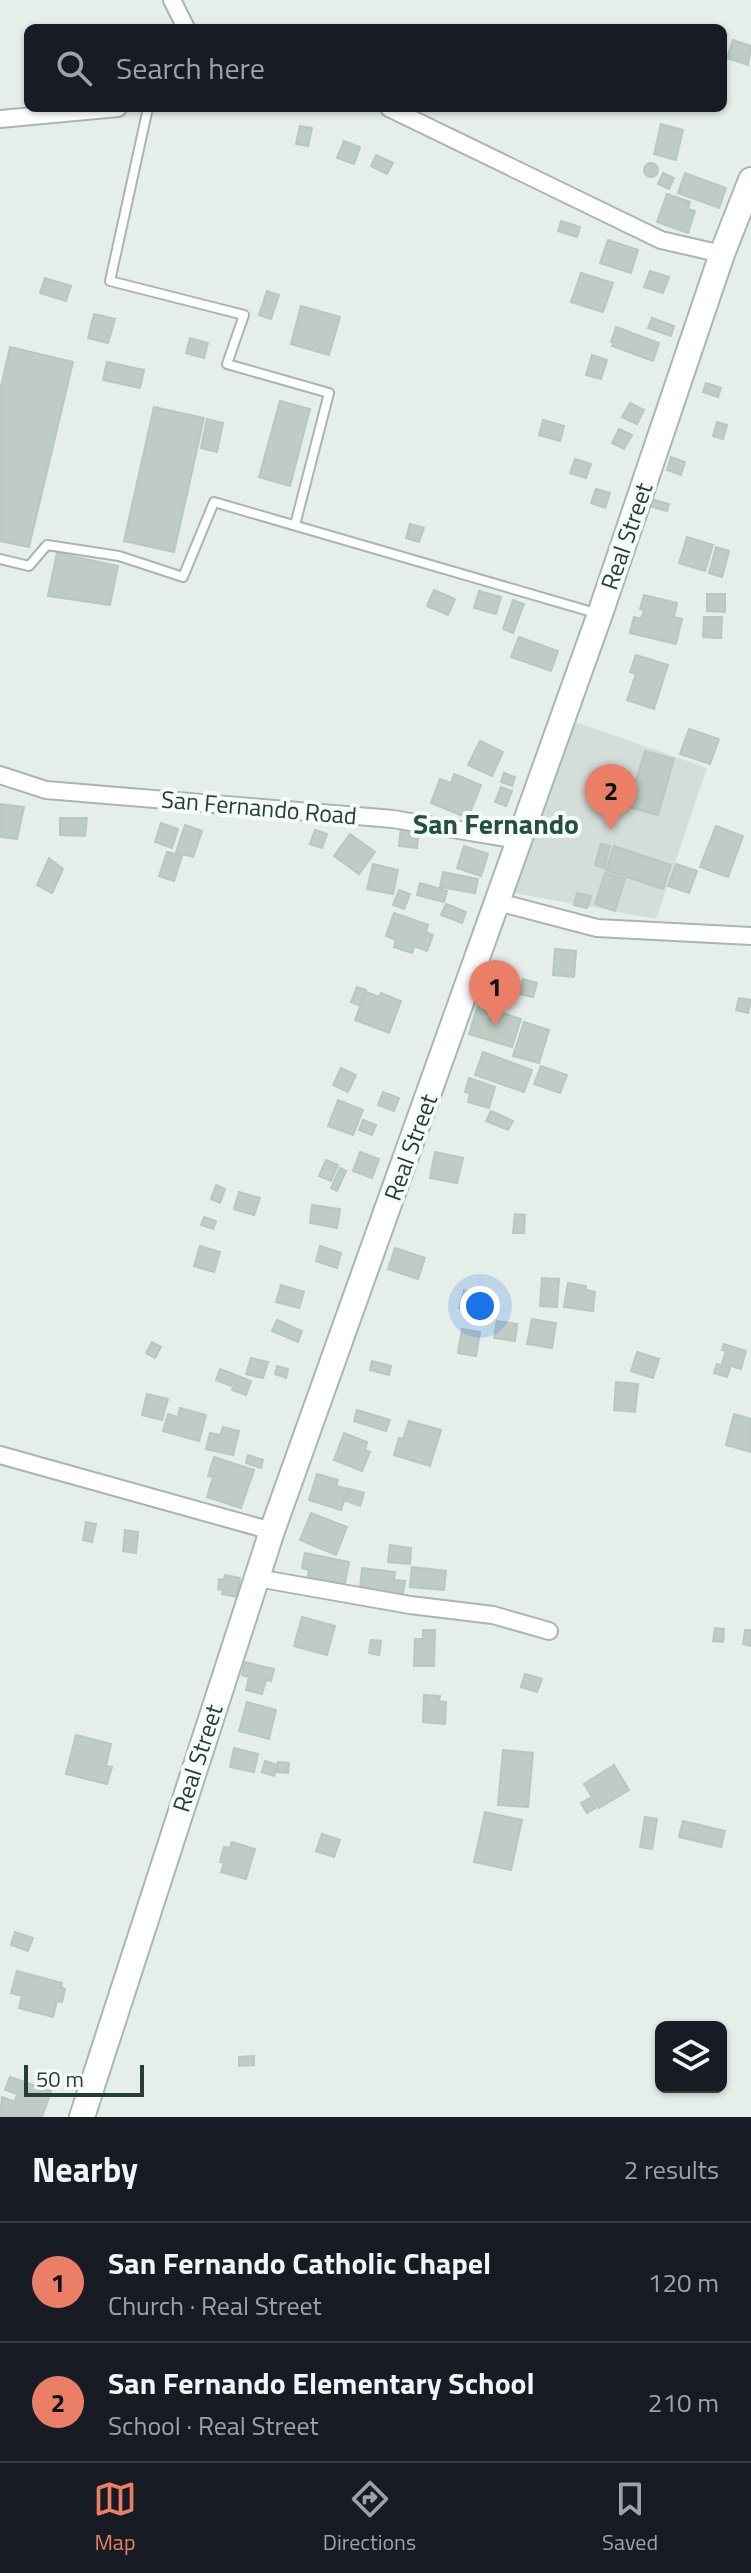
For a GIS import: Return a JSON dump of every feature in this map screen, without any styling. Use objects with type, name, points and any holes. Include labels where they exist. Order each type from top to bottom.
[{"type":"main road","name":"Real Street","points":[[82,2117],[272,1531],[498,902],[722,254],[751,180]]},
{"type":"street","points":[[172,0],[184,24]]},
{"type":"street","points":[[0,119],[75,112]]},
{"type":"street","points":[[397,112],[661,240],[722,254]]},
{"type":"street","name":"San Fernando Road","points":[[0,775],[46,790],[393,819],[518,840]]},
{"type":"street","points":[[498,902],[597,928],[751,936]]},
{"type":"street","points":[[0,1455],[272,1531]]},
{"type":"street","points":[[257,1578],[410,1605],[493,1615],[549,1631]]},
{"type":"lane","points":[[147,112],[110,281],[244,315],[227,364],[329,393],[295,525]]},
{"type":"lane","points":[[0,559],[29,566],[47,545],[119,556],[183,577],[214,502],[600,614]]},
{"type":"shaded area","points":[[573,721],[707,768],[656,919],[514,893]]},
{"type":"building","points":[[733,40],[751,46],[748,65],[727,58]]},
{"type":"building","points":[[661,124],[683,130],[676,160],[654,154]]},
{"type":"building","points":[[300,126],[312,128],[308,146],[296,144]]},
{"type":"building","points":[[344,141],[360,147],[354,164],[337,158]]},
{"type":"building","points":[[376,155],[393,163],[387,174],[371,166]]},
{"type":"building","points":[[651,163],[658,170],[651,177],[644,170]]},
{"type":"building","points":[[663,173],[674,178],[669,189],[658,184]]},
{"type":"building","points":[[685,173],[726,188],[719,208],[678,193]]},
{"type":"building","points":[[667,194],[690,202],[688,209],[695,211],[688,233],[657,222]]},
{"type":"building","points":[[561,221],[580,227],[577,237],[558,231]]},
{"type":"building","points":[[608,240],[638,250],[631,273],[600,263]]},
{"type":"building","points":[[650,271],[669,277],[663,293],[644,287]]},
{"type":"building","points":[[581,273],[613,283],[603,312],[571,302]]},
{"type":"building","points":[[45,278],[71,286],[66,301],[40,293]]},
{"type":"building","points":[[267,291],[279,295],[271,319],[259,315]]},
{"type":"building","points":[[301,306],[340,317],[329,355],[291,344]]},
{"type":"building","points":[[94,314],[115,319],[108,343],[88,338]]},
{"type":"building","points":[[652,318],[674,326],[671,336],[648,328]]},
{"type":"building","points":[[616,327],[659,343],[653,361],[612,346]]},
{"type":"building","points":[[190,338],[208,343],[204,358],[186,353]]},
{"type":"building","points":[[10,347],[73,362],[29,547],[0,541],[0,391]]},
{"type":"building","points":[[592,355],[607,360],[601,379],[586,375]]},
{"type":"building","points":[[107,362],[144,370],[140,388],[103,380]]},
{"type":"building","points":[[706,383],[721,388],[718,397],[703,392]]},
{"type":"building","points":[[280,401],[310,409],[290,486],[259,477]]},
{"type":"building","points":[[630,403],[644,410],[637,424],[622,417]]},
{"type":"building","points":[[154,407],[204,418],[174,552],[124,541]]},
{"type":"building","points":[[207,419],[223,423],[217,452],[201,448]]},
{"type":"building","points":[[543,420],[564,426],[560,441],[539,435]]},
{"type":"building","points":[[717,422],[727,425],[723,439],[713,436]]},
{"type":"building","points":[[619,429],[632,435],[624,449],[612,443]]},
{"type":"building","points":[[671,457],[685,462],[681,475],[667,470]]},
{"type":"building","points":[[575,459],[591,464],[586,478],[570,473]]},
{"type":"building","points":[[596,489],[610,493],[605,508],[591,503]]},
{"type":"building","points":[[651,499],[669,504],[667,511],[649,506]]},
{"type":"building","points":[[410,524],[424,528],[419,542],[406,538]]},
{"type":"building","points":[[687,537],[713,545],[705,571],[679,563]]},
{"type":"building","points":[[716,547],[729,551],[722,577],[709,573]]},
{"type":"building","points":[[57,553],[118,566],[110,605],[48,596]]},
{"type":"building","points":[[434,590],[455,599],[448,615],[427,606]]},
{"type":"building","points":[[479,591],[501,597],[496,614],[474,608]]},
{"type":"building","points":[[707,594],[725,594],[725,612],[707,611]]},
{"type":"building","points":[[644,595],[677,603],[674,617],[682,619],[676,644],[630,633],[634,617],[641,619]]},
{"type":"building","points":[[513,600],[524,604],[513,633],[503,629]]},
{"type":"building","points":[[704,617],[722,617],[721,638],[703,637]]},
{"type":"building","points":[[519,637],[558,651],[551,671],[511,657]]},
{"type":"building","points":[[636,655],[668,665],[654,709],[627,700],[636,674],[630,672]]},
{"type":"building","points":[[689,729],[719,739],[710,764],[680,754]]},
{"type":"building","points":[[480,741],[503,752],[492,776],[468,765]]},
{"type":"building","points":[[645,751],[674,759],[658,815],[628,807]]},
{"type":"building","points":[[504,773],[515,777],[512,786],[501,782]]},
{"type":"building","points":[[454,774],[481,785],[468,818],[431,803],[440,779],[451,783]]},
{"type":"building","points":[[501,787],[512,791],[506,806],[495,802]]},
{"type":"building","points":[[0,804],[24,807],[17,839],[0,837]]},
{"type":"building","points":[[60,818],[87,818],[85,836],[60,835]]},
{"type":"building","points":[[161,823],[178,829],[172,848],[155,842]]},
{"type":"building","points":[[185,825],[202,831],[193,857],[176,852]]},
{"type":"building","points":[[401,826],[419,828],[417,848],[399,846]]},
{"type":"building","points":[[716,826],[743,836],[728,877],[700,867]]},
{"type":"building","points":[[315,830],[327,834],[322,848],[310,844]]},
{"type":"building","points":[[350,834],[375,852],[359,874],[334,856]]},
{"type":"building","points":[[601,844],[610,846],[604,868],[595,865]]},
{"type":"building","points":[[464,846],[488,854],[481,876],[457,868]]},
{"type":"building","points":[[614,846],[671,865],[663,889],[606,870]]},
{"type":"building","points":[[167,852],[182,856],[174,881],[159,876]]},
{"type":"building","points":[[49,858],[63,869],[52,893],[37,885]]},
{"type":"building","points":[[373,864],[398,870],[393,894],[367,889]]},
{"type":"building","points":[[676,864],[697,871],[689,893],[668,886]]},
{"type":"building","points":[[443,872],[478,879],[475,893],[440,887]]},
{"type":"building","points":[[605,873],[625,879],[615,911],[595,904]]},
{"type":"building","points":[[420,883],[447,891],[444,902],[417,895]]},
{"type":"building","points":[[399,890],[410,894],[404,909],[393,905]]},
{"type":"building","points":[[577,893],[591,896],[587,908],[574,905]]},
{"type":"building","points":[[446,904],[466,912],[462,923],[441,915]]},
{"type":"building","points":[[394,913],[428,925],[426,932],[433,935],[427,951],[414,946],[412,953],[394,947],[396,940],[386,936]]},
{"type":"building","points":[[555,949],[576,951],[574,977],[553,975]]},
{"type":"building","points":[[523,979],[537,983],[533,997],[519,994]]},
{"type":"building","points":[[357,987],[366,990],[360,1006],[351,1002]]},
{"type":"building","points":[[366,992],[379,997],[381,993],[401,1001],[389,1033],[355,1020]]},
{"type":"building","points":[[739,998],[751,1000],[748,1013],[736,1010]]},
{"type":"building","points":[[478,1005],[521,1019],[512,1047],[469,1034]]},
{"type":"building","points":[[524,1022],[549,1030],[539,1063],[513,1056]]},
{"type":"building","points":[[483,1052],[532,1070],[524,1092],[475,1075]]},
{"type":"building","points":[[541,1066],[567,1075],[560,1093],[534,1084]]},
{"type":"building","points":[[341,1068],[356,1075],[348,1092],[333,1085]]},
{"type":"building","points":[[469,1078],[495,1087],[489,1108],[468,1102],[470,1094],[465,1092]]},
{"type":"building","points":[[383,1092],[399,1098],[394,1111],[378,1105]]},
{"type":"building","points":[[338,1100],[363,1110],[353,1135],[328,1126]]},
{"type":"building","points":[[491,1111],[513,1121],[508,1130],[486,1121]]},
{"type":"building","points":[[363,1120],[376,1125],[372,1135],[359,1130]]},
{"type":"building","points":[[360,1152],[379,1159],[372,1178],[353,1171]]},
{"type":"building","points":[[435,1152],[463,1158],[457,1183],[430,1178]]},
{"type":"building","points":[[326,1160],[338,1165],[331,1181],[319,1176]]},
{"type":"building","points":[[340,1168],[346,1171],[337,1191],[331,1188]]},
{"type":"building","points":[[216,1185],[225,1189],[220,1203],[211,1199]]},
{"type":"building","points":[[239,1192],[260,1198],[254,1215],[234,1209]]},
{"type":"building","points":[[312,1205],[340,1209],[337,1228],[310,1223]]},
{"type":"building","points":[[515,1214],[525,1215],[524,1233],[513,1233]]},
{"type":"building","points":[[204,1217],[216,1221],[213,1229],[201,1225]]},
{"type":"building","points":[[200,1246],[220,1252],[214,1272],[194,1266]]},
{"type":"building","points":[[320,1246],[341,1253],[337,1268],[316,1261]]},
{"type":"building","points":[[395,1248],[425,1258],[418,1279],[388,1269]]},
{"type":"building","points":[[542,1278],[559,1279],[557,1307],[540,1306]]},
{"type":"building","points":[[568,1283],[586,1286],[586,1290],[595,1292],[593,1311],[564,1307]]},
{"type":"building","points":[[281,1285],[304,1292],[299,1308],[276,1302]]},
{"type":"building","points":[[464,1290],[493,1299],[487,1317],[459,1308]]},
{"type":"building","points":[[532,1319],[556,1323],[552,1348],[527,1344]]},
{"type":"building","points":[[277,1320],[302,1331],[298,1342],[272,1331]]},
{"type":"building","points":[[497,1321],[517,1324],[515,1341],[494,1338]]},
{"type":"building","points":[[462,1329],[480,1332],[476,1356],[458,1353]]},
{"type":"building","points":[[152,1342],[161,1347],[155,1358],[146,1353]]},
{"type":"building","points":[[724,1344],[746,1351],[741,1369],[722,1363],[726,1351],[722,1350]]},
{"type":"building","points":[[637,1352],[659,1359],[653,1378],[631,1371]]},
{"type":"building","points":[[251,1358],[268,1362],[263,1378],[246,1374]]},
{"type":"building","points":[[372,1361],[391,1366],[389,1375],[370,1370]]},
{"type":"building","points":[[717,1364],[730,1368],[727,1377],[714,1373]]},
{"type":"building","points":[[277,1366],[288,1369],[286,1378],[275,1374]]},
{"type":"building","points":[[220,1369],[236,1375],[231,1386],[216,1380]]},
{"type":"building","points":[[238,1376],[251,1381],[246,1395],[232,1390]]},
{"type":"building","points":[[616,1382],[638,1384],[635,1412],[614,1410]]},
{"type":"building","points":[[147,1394],[168,1399],[162,1420],[142,1415]]},
{"type":"building","points":[[180,1408],[206,1415],[199,1441],[163,1431],[168,1414],[178,1417]]},
{"type":"building","points":[[357,1410],[390,1420],[386,1431],[354,1421]]},
{"type":"building","points":[[734,1414],[751,1419],[751,1452],[726,1445]]},
{"type":"building","points":[[409,1421],[441,1430],[430,1466],[394,1455]]},
{"type":"building","points":[[223,1427],[239,1431],[233,1455],[206,1449],[210,1433],[220,1435]]},
{"type":"building","points":[[344,1433],[367,1442],[365,1450],[370,1452],[362,1471],[334,1460]]},
{"type":"building","points":[[248,1455],[263,1460],[261,1468],[246,1463]]},
{"type":"building","points":[[214,1457],[254,1470],[241,1508],[207,1497],[213,1477],[208,1476]]},
{"type":"building","points":[[317,1474],[338,1480],[336,1486],[348,1489],[341,1510],[309,1500]]},
{"type":"building","points":[[350,1489],[364,1493],[360,1506],[346,1501]]},
{"type":"building","points":[[311,1513],[347,1527],[336,1555],[300,1540]]},
{"type":"building","points":[[86,1522],[96,1524],[92,1542],[83,1540]]},
{"type":"building","points":[[125,1530],[138,1532],[136,1553],[123,1551]]},
{"type":"building","points":[[390,1545],[411,1548],[410,1564],[388,1562]]},
{"type":"building","points":[[305,1553],[349,1562],[344,1588],[307,1581],[309,1570],[302,1568]]},
{"type":"building","points":[[412,1567],[446,1571],[444,1590],[410,1587]]},
{"type":"building","points":[[362,1568],[395,1572],[394,1580],[405,1581],[403,1594],[360,1589]]},
{"type":"building","points":[[225,1575],[240,1578],[237,1597],[222,1594],[223,1590],[218,1589],[219,1579],[224,1580]]},
{"type":"building","points":[[302,1617],[335,1626],[327,1655],[294,1646]]},
{"type":"building","points":[[715,1628],[724,1629],[723,1642],[713,1641]]},
{"type":"building","points":[[423,1630],[435,1630],[434,1666],[414,1666],[415,1639],[423,1639]]},
{"type":"building","points":[[745,1630],[751,1630],[751,1646],[743,1644]]},
{"type":"building","points":[[371,1640],[381,1641],[379,1655],[369,1653]]},
{"type":"building","points":[[245,1662],[274,1669],[271,1681],[266,1680],[262,1694],[246,1690],[249,1677],[242,1675]]},
{"type":"building","points":[[525,1674],[542,1679],[537,1692],[521,1687]]},
{"type":"building","points":[[424,1695],[440,1696],[439,1701],[446,1702],[445,1724],[423,1722]]},
{"type":"building","points":[[247,1702],[276,1710],[269,1739],[239,1731]]},
{"type":"building","points":[[76,1735],[111,1744],[106,1766],[112,1767],[107,1784],[66,1774]]},
{"type":"building","points":[[234,1748],[258,1754],[254,1772],[230,1767]]},
{"type":"building","points":[[503,1750],[533,1753],[528,1807],[498,1805]]},
{"type":"building","points":[[265,1761],[277,1765],[274,1776],[262,1772]]},
{"type":"building","points":[[278,1762],[289,1763],[288,1773],[277,1772]]},
{"type":"building","points":[[614,1765],[629,1790],[599,1808],[584,1784]]},
{"type":"building","points":[[590,1798],[596,1808],[587,1813],[581,1803]]},
{"type":"building","points":[[485,1812],[522,1820],[511,1870],[474,1862]]},
{"type":"building","points":[[645,1817],[657,1819],[652,1849],[640,1847]]},
{"type":"building","points":[[683,1821],[725,1831],[721,1847],[679,1837]]},
{"type":"building","points":[[322,1834],[340,1840],[334,1857],[316,1851]]},
{"type":"building","points":[[232,1842],[255,1849],[246,1879],[221,1872],[224,1847],[230,1848]]},
{"type":"building","points":[[15,1932],[33,1938],[28,1951],[11,1945]]},
{"type":"building","points":[[17,1971],[62,1983],[61,1987],[65,1989],[62,2002],[57,2001],[53,2017],[19,2008],[22,1996],[11,1993]]},
{"type":"building","points":[[254,2056],[254,2065],[239,2066],[239,2057]]},
{"type":"building","points":[[10,2077],[51,2091],[42,2117],[0,2117],[2,2097],[15,2102],[17,2094],[5,2090]]},
{"type":"place","name":"San Fernando Elementary School","points":[[611,830]]},
{"type":"place","name":"San Fernando Catholic Chapel","points":[[495,1026]]},
{"type":"district","name":"San Fernando","points":[[496,823]]}]
